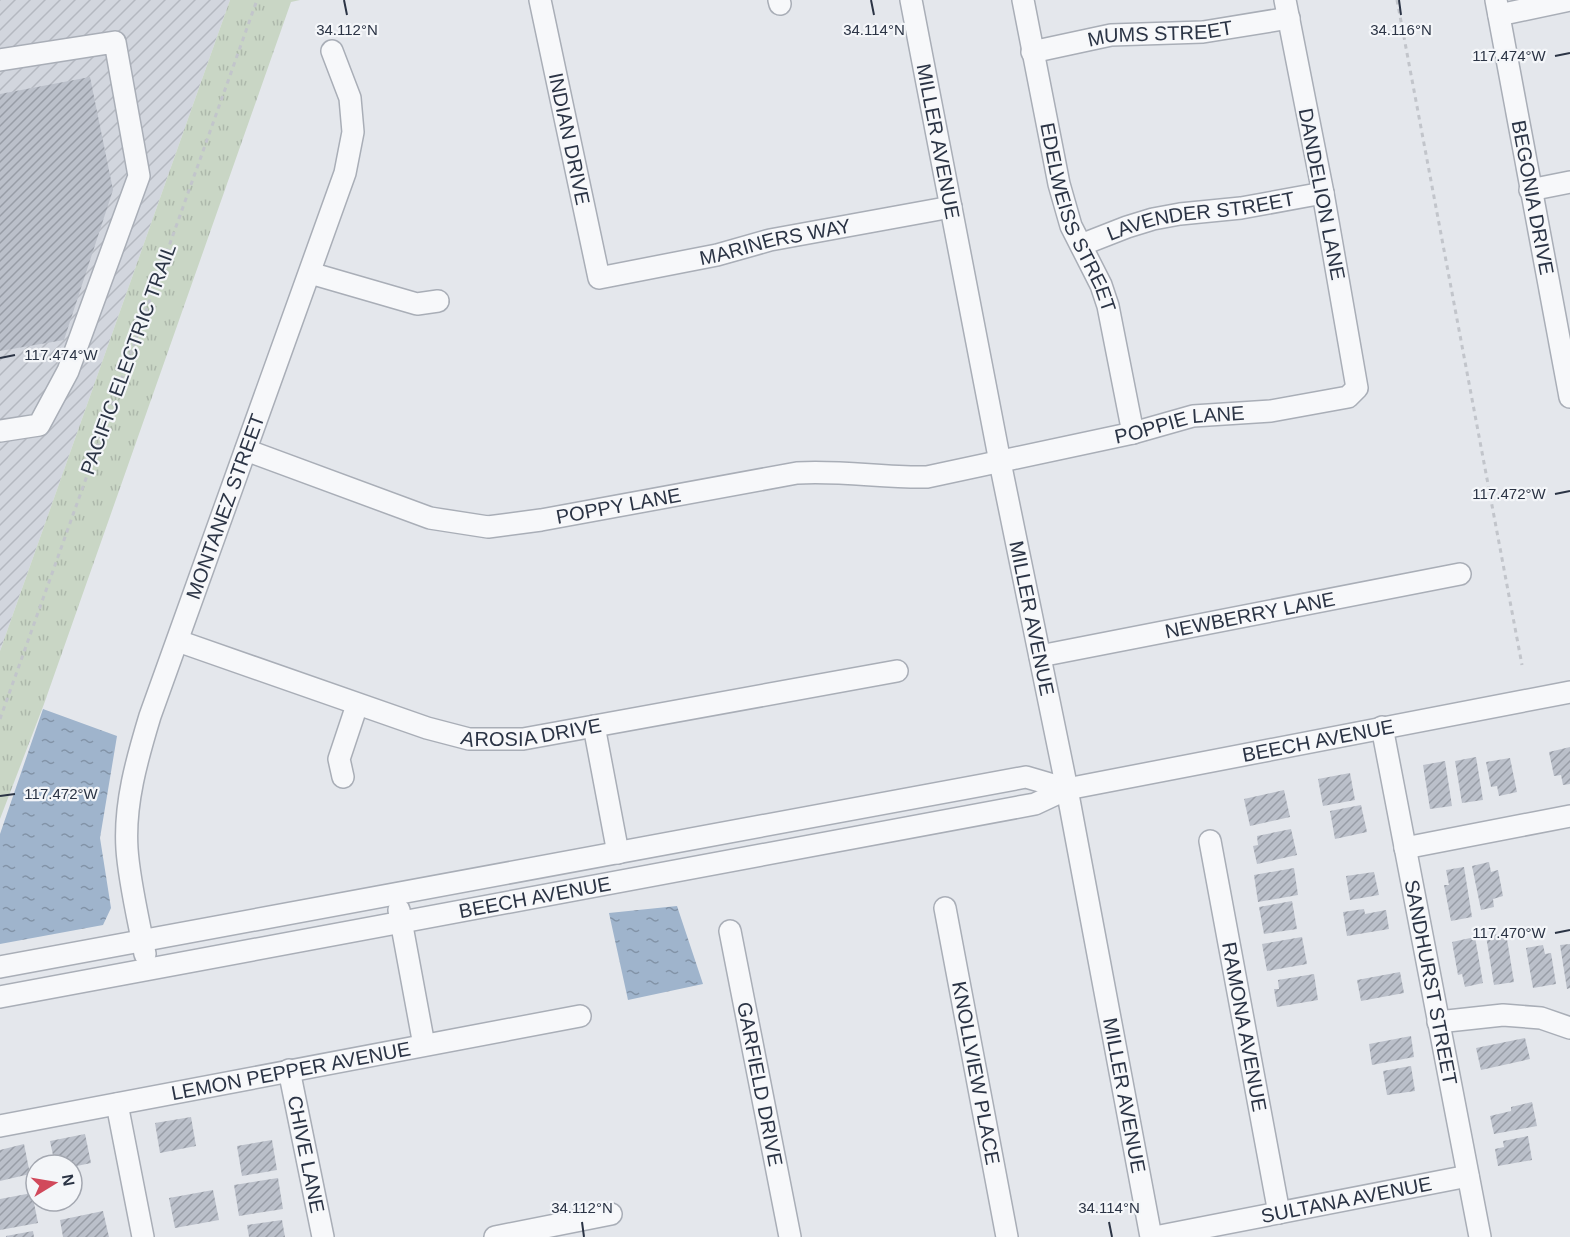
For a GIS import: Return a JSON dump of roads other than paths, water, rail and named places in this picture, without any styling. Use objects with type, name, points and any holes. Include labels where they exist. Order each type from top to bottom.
[{"type":"street","name":"INDIAN DRIVE","points":[[540,0],[599,278]]},
{"type":"street","name":"MILLER AVENUE","points":[[911,0],[1153,1237]]},
{"type":"street","name":"EDELWEISS STREET","points":[[1023,0],[1059,184],[1071,226],[1101,285],[1108,306],[1133,433]]},
{"type":"street","points":[[1498,7],[1570,0]]},
{"type":"street","name":"BEGONIA DRIVE","points":[[1498,7],[1530,190],[1567,366],[1570,397]]},
{"type":"street","name":"MUMS STREET","points":[[1032,52],[1111,35],[1203,32],[1287,9]]},
{"type":"street","name":"DANDELION LANE","points":[[1287,9],[1323,193],[1357,388]]},
{"type":"street","points":[[0,60],[115,42],[139,176],[68,371],[54,398],[39,425],[0,431]]},
{"type":"street","name":"MONTANEZ STREET","points":[[148,970],[127,850],[128,814],[140,751],[345,173],[353,132],[350,98],[332,51]]},
{"type":"street","points":[[1530,190],[1570,182]]},
{"type":"street","name":"LAVENDER STREET","points":[[1080,245],[1153,219],[1240,208],[1323,193]]},
{"type":"street","name":"MARINERS WAY","points":[[599,278],[717,255],[771,240],[951,207]]},
{"type":"street","points":[[310,273],[417,304],[438,301]]},
{"type":"street","name":"POPPIE LANE","points":[[1000,462],[1133,433],[1193,416],[1271,411],[1332,401],[1348,397],[1357,388]]},
{"type":"street","name":"POPPY LANE","points":[[246,450],[430,518],[488,527],[541,520],[797,473],[820,472],[900,478],[927,477],[1000,462]]},
{"type":"street","name":"NEWBERRY LANE","points":[[1040,656],[1460,574]]},
{"type":"street","name":"AROSIA DRIVE","points":[[178,641],[357,705],[469,739],[523,739],[897,671]]},
{"type":"street","name":"BEECH AVENUE","points":[[0,997],[1035,804],[1067,789],[1570,692]]},
{"type":"street","points":[[343,777],[339,759],[357,705]]},
{"type":"street","points":[[594,726],[618,853]]},
{"type":"street","name":"SANDHURST STREET","points":[[1382,727],[1480,1237]]},
{"type":"street","name":"BEECH AVENUE","points":[[0,967],[1026,777],[1067,789]]},
{"type":"street","points":[[1405,848],[1570,816]]},
{"type":"street","name":"RAMONA AVENUE","points":[[1210,841],[1279,1213]]},
{"type":"street","points":[[396,894],[424,1045]]},
{"type":"street","name":"KNOLLVIEW PLACE","points":[[945,908],[1007,1237]]},
{"type":"street","name":"GARFIELD DRIVE","points":[[730,931],[789,1237]]},
{"type":"street","points":[[1438,1022],[1503,1015],[1540,1018],[1570,1028]]},
{"type":"street","name":"LEMON PEPPER AVENUE","points":[[0,1126],[580,1016]]},
{"type":"street","name":"CHIVE LANE","points":[[289,1070],[323,1237]]},
{"type":"street","points":[[117,1104],[143,1237]]},
{"type":"street","name":"SULTANA AVENUE","points":[[1153,1237],[1468,1176]]},
{"type":"street","points":[[495,1237],[538,1233],[611,1214]]},
{"type":"water","points":[[43,709],[117,736],[100,838],[111,908],[103,925],[0,944],[0,834]]},
{"type":"water","points":[[677,906],[703,984],[628,1000],[609,913]]}]
